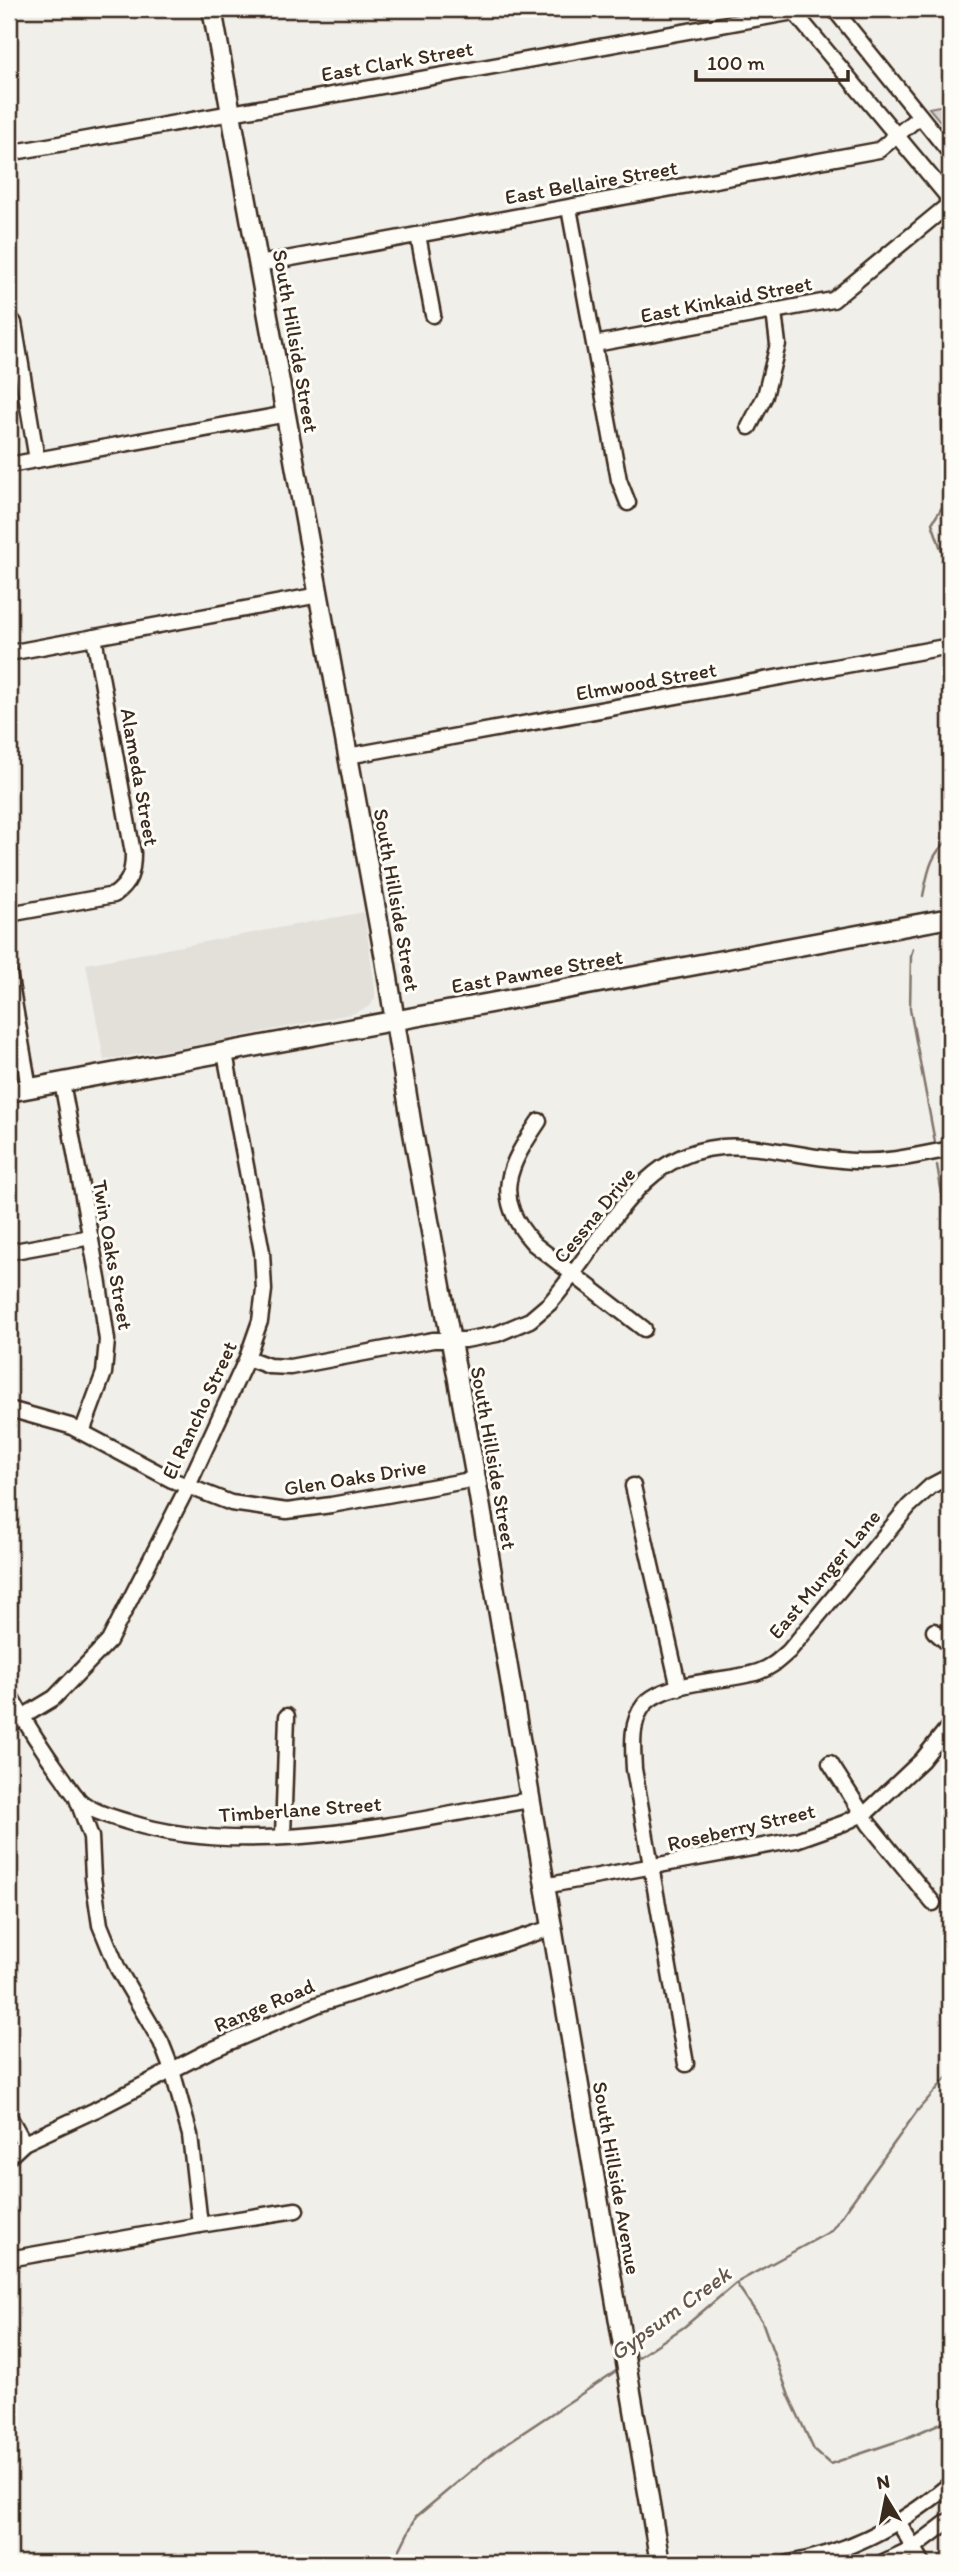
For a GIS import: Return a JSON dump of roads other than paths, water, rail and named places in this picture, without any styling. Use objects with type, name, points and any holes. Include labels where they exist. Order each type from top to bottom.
[{"type":"main road","name":"South Hillside Street","points":[[212,9],[348,756],[530,1800]]},
{"type":"main road","name":"East Pawnee Street","points":[[9,1092],[950,918]]},
{"type":"main road","name":"South Hillside Avenue","points":[[530,1800],[660,2563]]},
{"type":"street","points":[[834,9],[950,153]]},
{"type":"street","name":"East Clark Street","points":[[9,153],[794,12],[897,135]]},
{"type":"street","name":"East Bellaire Street","points":[[259,264],[879,150],[919,116]]},
{"type":"street","name":"East Kinkaid Street","points":[[595,344],[833,300],[947,206],[947,196],[897,135]]},
{"type":"street","points":[[569,208],[619,480],[628,503]]},
{"type":"street","points":[[418,235],[433,315]]},
{"type":"street","points":[[749,427],[765,396],[778,344],[774,312]]},
{"type":"street","points":[[9,317],[14,323],[37,460]]},
{"type":"street","points":[[9,465],[287,414]]},
{"type":"street","points":[[9,653],[319,594]]},
{"type":"street","name":"Alameda Street","points":[[9,914],[114,895],[126,886],[131,877],[133,853],[94,637]]},
{"type":"street","name":"Elmwood Street","points":[[348,756],[950,646]]},
{"type":"street","points":[[9,973],[29,1088]]},
{"type":"street","name":"El Rancho Street","points":[[9,1725],[54,1698],[109,1641],[188,1486],[247,1358],[260,1321],[264,1290],[262,1252],[225,1053]]},
{"type":"street","name":"Twin Oaks Street","points":[[62,1082],[107,1340],[104,1373],[82,1432]]},
{"type":"street","points":[[539,1121],[515,1157],[508,1186],[510,1209],[519,1227],[534,1244],[644,1329]]},
{"type":"street","name":"Cessna Drive","points":[[247,1358],[269,1366],[290,1367],[422,1341],[465,1340],[515,1328],[551,1303],[647,1180],[670,1164],[697,1152],[720,1146],[751,1146],[831,1159],[866,1161],[950,1149]]},
{"type":"street","points":[[9,1252],[91,1237]]},
{"type":"street","name":"Glen Oaks Drive","points":[[9,1409],[70,1426],[188,1486],[231,1503],[287,1511],[476,1479]]},
{"type":"street","name":"East Munger Lane","points":[[686,2064],[635,1769],[633,1738],[643,1706],[666,1691],[740,1677],[773,1666],[789,1651],[909,1506],[931,1486],[950,1476]]},
{"type":"street","points":[[634,1486],[679,1688]]},
{"type":"street","points":[[934,1631],[950,1645]]},
{"type":"street","name":"Timberlane Street","points":[[9,1694],[37,1741],[80,1801],[101,1813],[170,1833],[224,1838],[363,1829],[530,1800]]},
{"type":"street","points":[[283,1836],[287,1716]]},
{"type":"street","name":"Roseberry Street","points":[[544,1886],[796,1840],[863,1814],[922,1760],[950,1725]]},
{"type":"street","points":[[830,1763],[863,1814],[933,1903]]},
{"type":"street","points":[[75,1795],[90,1837],[100,1925],[118,1969],[161,2042],[172,2070],[190,2135],[200,2224]]},
{"type":"street","name":"Range Road","points":[[9,2157],[24,2143],[209,2051],[319,2004],[551,1928]]},
{"type":"street","points":[[9,2116],[24,2143]]},
{"type":"street","points":[[9,2259],[200,2224],[296,2210]]},
{"type":"street","points":[[792,2563],[856,2544],[899,2523],[950,2484]]},
{"type":"street","points":[[881,2563],[913,2548],[950,2520]]},
{"type":"street","points":[[899,2523],[923,2563]]},
{"type":"waterway","points":[[950,381],[944,401],[942,423],[946,456],[950,466]]},
{"type":"waterway","points":[[950,495],[932,523],[941,549],[950,558]]},
{"type":"waterway","points":[[923,896],[934,857],[950,839]]},
{"type":"waterway","points":[[913,949],[910,1009],[935,1142]]},
{"type":"waterway","points":[[937,1165],[950,1241]]},
{"type":"waterway","name":"Gypsum Creek","points":[[634,2360],[684,2327],[736,2283],[831,2231],[918,2110],[950,2074]]},
{"type":"waterway","points":[[736,2283],[762,2321],[789,2396],[814,2450],[830,2464],[904,2439],[950,2419]]},
{"type":"waterway","name":"Gypsum Creek","points":[[393,2563],[416,2517],[495,2451],[619,2369]]}]
